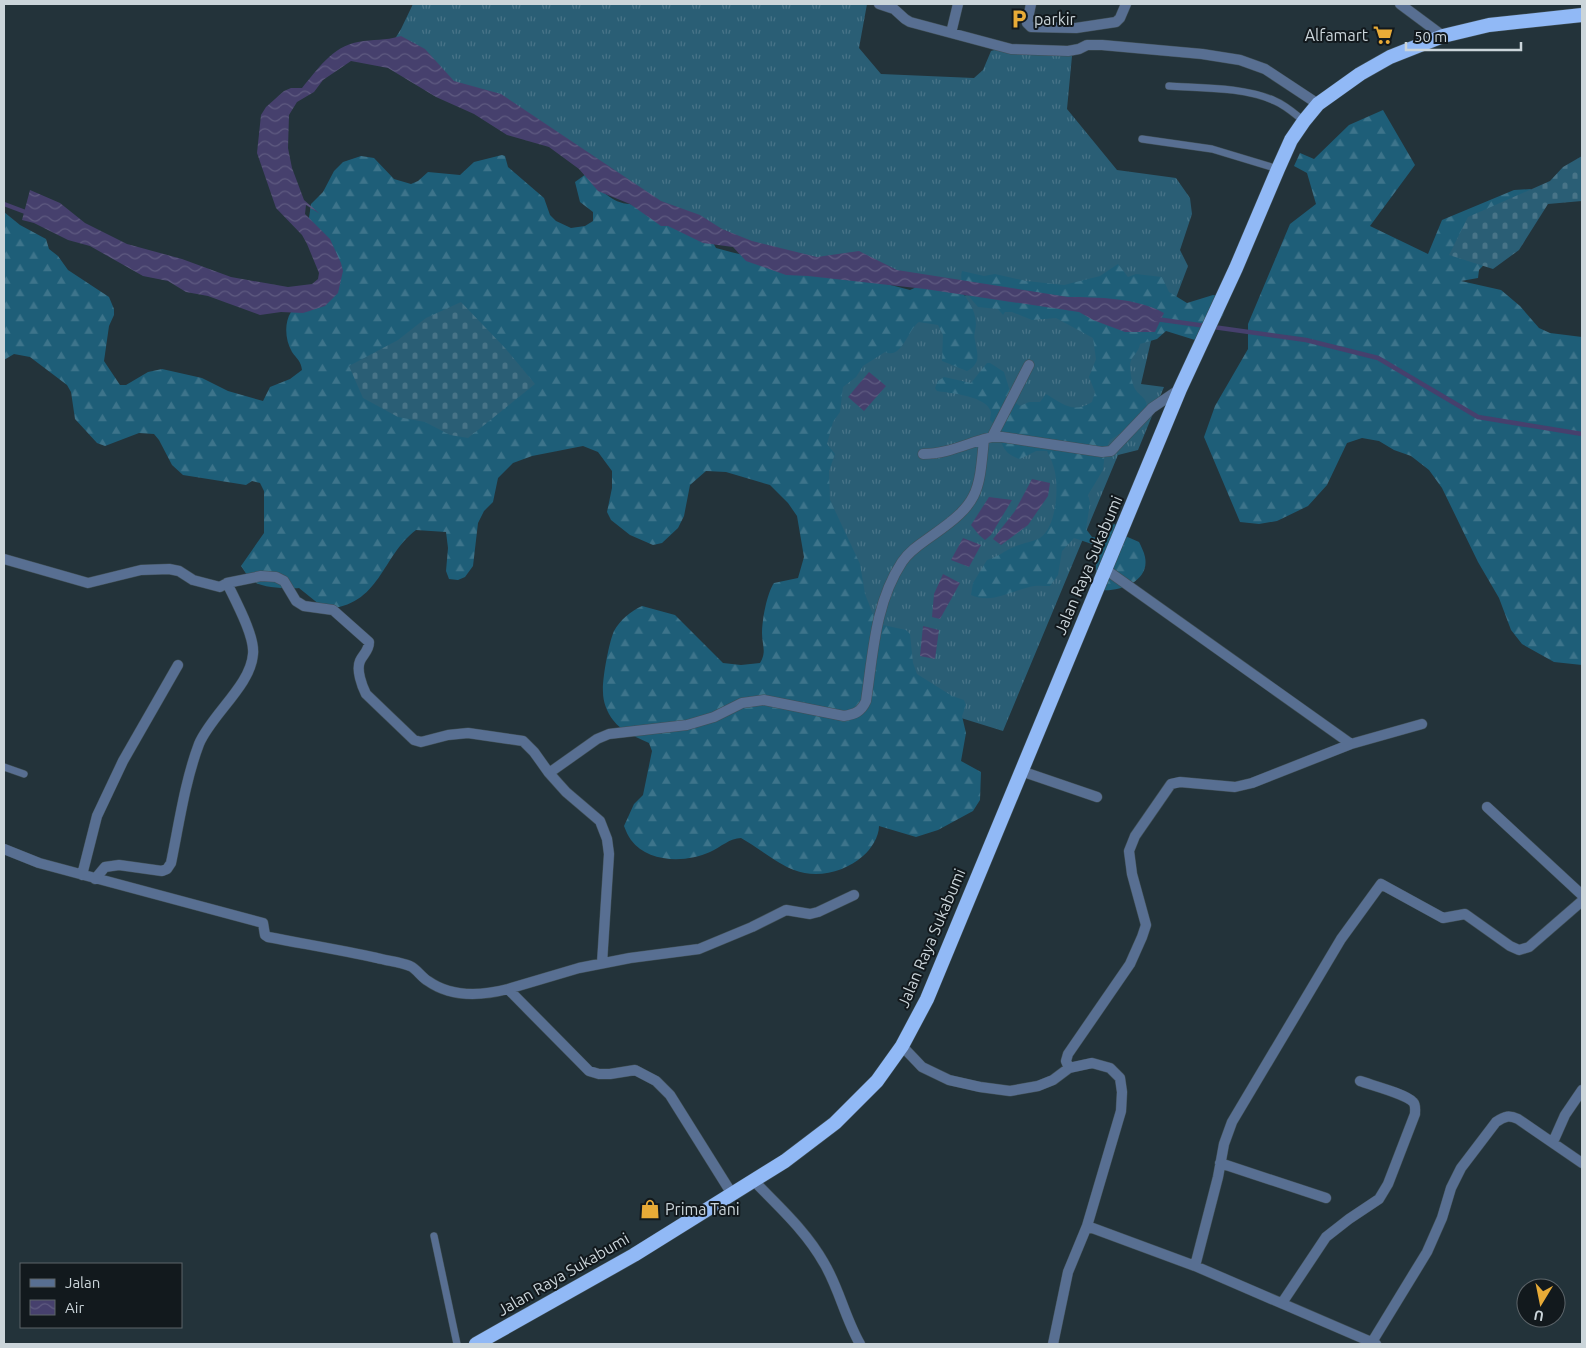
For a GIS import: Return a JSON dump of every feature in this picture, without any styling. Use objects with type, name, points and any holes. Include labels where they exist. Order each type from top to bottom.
[{"type":"highway","name":"Jalan Raya Sukabumi","points":[[476,1344],[634,1255],[785,1161],[835,1123],[877,1081],[902,1046],[927,999],[1020,771],[1193,359],[1236,268],[1291,140],[1318,104],[1360,74],[1390,57],[1443,36],[1489,25],[1582,15]]},
{"type":"street","points":[[879,4],[894,9],[910,22],[1011,49],[1068,51],[1087,45],[1102,45],[1202,54],[1240,60],[1265,69],[1318,104]]},
{"type":"street","points":[[951,33],[958,4]]},
{"type":"street","points":[[1031,4],[1026,23],[1031,28],[1076,28],[1116,22],[1120,18],[1126,4]]},
{"type":"street","points":[[1400,4],[1443,36]]},
{"type":"street","points":[[549,773],[597,739],[609,734],[687,725],[714,718],[742,703],[753,700],[764,700],[844,716],[854,714],[862,709],[866,701],[877,624],[883,600],[901,564],[910,551],[957,518],[970,504],[977,491],[988,438],[1029,364]]},
{"type":"street","points":[[924,454],[946,452],[988,438],[1111,452],[1152,408],[1180,389]]},
{"type":"street","points":[[4,559],[88,583],[141,570],[169,569],[179,571],[193,580],[207,585],[220,587],[227,583],[261,576],[276,577],[284,581],[296,601],[304,606],[333,610],[369,642],[369,648],[359,664],[362,685],[366,694],[414,740],[422,742],[448,735],[468,733],[523,742],[534,752],[549,773],[575,800],[600,821],[607,840],[609,854],[602,963]]},
{"type":"street","points":[[1105,569],[1351,744]]},
{"type":"street","points":[[96,879],[105,867],[119,865],[162,871],[167,870],[171,863],[188,784],[200,742],[246,675],[252,663],[253,642],[227,583]]},
{"type":"street","points":[[82,875],[97,816],[123,761],[178,665]]},
{"type":"street","points":[[1069,1068],[1066,1061],[1068,1054],[1130,964],[1142,937],[1146,925],[1132,874],[1129,851],[1135,836],[1171,784],[1180,782],[1235,786],[1252,782],[1351,744],[1422,724]]},
{"type":"street","points":[[1020,771],[1097,797]]},
{"type":"street","points":[[1487,808],[1582,895]]},
{"type":"street","points":[[4,849],[39,863],[262,923],[265,927],[265,935],[268,938],[360,954],[410,966],[430,983],[448,991],[474,995],[490,994],[602,963],[699,948],[752,927],[786,910],[810,914],[854,895]]},
{"type":"street","points":[[1194,1266],[1232,1122],[1341,939],[1381,884],[1443,918],[1465,914],[1510,946],[1519,950],[1529,947],[1582,900]]},
{"type":"street","points":[[508,989],[589,1071],[610,1074],[635,1070],[656,1081],[670,1095],[732,1194]]},
{"type":"street","points":[[902,1046],[922,1067],[949,1080],[980,1087],[1010,1091],[1038,1086],[1053,1080],[1069,1068],[1092,1064],[1110,1068],[1120,1078],[1122,1092],[1121,1111],[1086,1226],[1068,1272],[1053,1344]]},
{"type":"street","points":[[1282,1303],[1326,1237],[1349,1219],[1379,1200],[1388,1184],[1415,1114],[1412,1100],[1360,1081]]},
{"type":"street","points":[[1553,1142],[1564,1115],[1582,1090]]},
{"type":"street","points":[[1086,1226],[1194,1266],[1282,1303],[1367,1342],[1427,1252],[1442,1218],[1451,1188],[1461,1168],[1496,1122],[1504,1116],[1518,1119],[1582,1163]]},
{"type":"street","points":[[1220,1163],[1326,1198]]},
{"type":"street","points":[[754,1180],[808,1237],[825,1264],[851,1329],[860,1344]]},
{"type":"lane","points":[[1169,86],[1240,91],[1260,95],[1277,101],[1304,121]]},
{"type":"lane","points":[[1142,139],[1212,149],[1278,169]]},
{"type":"lane","points":[[4,767],[24,774]]},
{"type":"lane","points":[[434,1236],[457,1344]]},
{"type":"green space","points":[[413,4],[867,4],[859,48],[881,74],[974,78],[983,70],[991,51],[1010,48],[1032,49],[1072,56],[1067,109],[1117,170],[1176,178],[1190,198],[1192,214],[1180,250],[1188,266],[1174,303],[1068,298],[817,258],[751,242],[661,202],[454,82],[393,42]]},
{"type":"green space","points":[[1383,110],[1415,165],[1370,226],[1428,254],[1442,220],[1514,190],[1531,189],[1510,237],[1479,270],[1478,278],[1461,281],[1501,290],[1520,306],[1539,328],[1550,333],[1582,337],[1582,665],[1554,662],[1522,644],[1511,630],[1499,598],[1478,562],[1442,488],[1429,470],[1411,456],[1394,450],[1379,441],[1362,438],[1347,443],[1327,485],[1308,506],[1277,521],[1259,524],[1240,522],[1204,437],[1215,406],[1248,349],[1248,324],[1290,224],[1316,204],[1307,173],[1294,166],[1300,153],[1314,159],[1349,125]]},
{"type":"green space","points":[[502,155],[505,156],[508,167],[544,198],[550,215],[556,221],[571,228],[585,226],[593,221],[593,212],[580,202],[575,182],[586,174],[611,198],[630,204],[712,241],[716,248],[764,260],[862,278],[910,290],[925,283],[959,288],[965,296],[973,309],[976,319],[974,336],[977,361],[975,365],[967,371],[942,361],[943,335],[938,325],[919,322],[896,352],[885,352],[863,366],[856,377],[843,387],[840,412],[833,422],[827,444],[835,454],[829,471],[830,500],[860,564],[865,594],[874,617],[883,625],[906,630],[910,634],[913,663],[917,674],[952,696],[964,700],[966,705],[962,716],[966,733],[961,761],[981,772],[980,800],[973,811],[938,830],[916,837],[879,826],[874,843],[856,862],[839,870],[821,874],[803,873],[794,870],[774,860],[741,838],[729,841],[700,856],[668,859],[647,853],[638,848],[630,838],[624,826],[634,804],[643,795],[652,751],[649,743],[630,734],[613,720],[605,703],[603,692],[604,679],[612,636],[619,623],[626,616],[642,606],[675,615],[723,663],[741,665],[760,663],[764,652],[762,633],[764,614],[771,587],[774,583],[798,578],[804,557],[797,516],[788,503],[770,485],[726,472],[706,471],[690,485],[684,516],[678,528],[662,543],[653,545],[630,535],[611,520],[607,512],[612,488],[612,471],[598,452],[583,446],[532,456],[513,463],[498,478],[493,502],[484,511],[478,523],[473,566],[465,577],[458,580],[449,579],[446,571],[448,548],[446,532],[416,530],[404,541],[369,590],[358,599],[344,606],[325,609],[299,588],[274,587],[255,583],[241,566],[264,533],[264,491],[260,483],[252,481],[246,485],[183,475],[172,465],[154,434],[139,433],[105,446],[97,443],[75,419],[71,392],[67,385],[30,357],[14,354],[4,360],[4,212],[20,225],[46,239],[49,249],[58,256],[68,270],[109,297],[114,309],[114,315],[109,326],[104,361],[120,385],[126,385],[148,372],[162,369],[202,378],[228,391],[263,401],[270,387],[290,379],[302,370],[300,362],[292,352],[287,337],[286,326],[291,312],[333,288],[309,218],[311,204],[323,192],[334,171],[343,162],[361,156],[374,158],[394,179],[411,184],[418,181],[428,172],[460,175],[474,162]]},
{"type":"green space","points":[[1582,156],[1582,201],[1548,204],[1519,250],[1493,269],[1449,255],[1468,217],[1550,181],[1563,167]]},
{"type":"green space","points":[[1118,264],[1128,277],[1136,274],[1162,277],[1169,292],[1187,303],[1213,295],[1226,297],[1223,315],[1209,336],[1203,340],[1195,340],[1166,331],[1157,339],[1140,344],[1131,360],[1130,371],[1134,387],[1145,399],[1148,409],[1133,425],[1110,440],[1105,451],[1103,470],[1088,495],[1090,503],[1086,529],[1092,537],[1104,539],[1110,526],[1115,524],[1123,535],[1139,542],[1145,557],[1143,573],[1138,579],[1125,587],[1101,590],[1096,578],[1096,555],[1092,544],[1074,538],[1062,551],[1058,575],[1050,586],[1032,586],[993,598],[971,595],[973,583],[987,560],[1040,538],[1046,532],[1056,504],[1055,473],[1047,451],[1036,451],[1020,459],[1012,456],[1003,447],[998,431],[990,420],[991,412],[988,407],[983,402],[967,396],[937,391],[935,388],[938,381],[944,377],[971,383],[987,363],[990,363],[1004,372],[1013,401],[1020,406],[1029,402],[1040,402],[1046,394],[1068,406],[1079,407],[1092,402],[1095,392],[1089,377],[1096,359],[1093,338],[1056,318],[1032,320],[1012,312],[1005,312],[1003,315],[998,309],[978,307],[963,286],[962,271],[984,276],[995,274],[1026,281],[1064,285],[1100,276]]},
{"type":"green space","points":[[967,295],[1154,328],[1141,384],[1164,387],[1138,450],[1118,455],[1003,731],[945,713],[866,619],[812,479],[847,358],[942,302]]},
{"type":"green space","points":[[461,302],[505,348],[535,384],[468,438],[450,435],[425,422],[398,417],[363,398],[349,366],[398,340],[426,318]]},
{"type":"water","points":[[401,36],[425,49],[454,81],[501,94],[661,201],[700,215],[722,229],[752,241],[817,257],[859,251],[897,270],[1068,297],[1130,301],[1164,313],[1155,332],[1125,332],[1093,320],[1079,312],[925,289],[786,275],[746,261],[733,247],[703,243],[668,226],[661,226],[630,204],[598,191],[579,169],[549,147],[507,135],[474,114],[436,97],[388,68],[351,61],[323,80],[314,92],[297,102],[289,115],[288,148],[292,168],[304,200],[320,214],[306,205],[305,214],[330,239],[343,271],[338,293],[325,306],[303,313],[281,312],[260,315],[208,296],[186,292],[168,281],[143,276],[90,246],[68,240],[34,223],[22,220],[30,190],[60,203],[85,223],[127,244],[182,259],[231,277],[288,287],[312,284],[318,279],[319,273],[307,244],[302,235],[276,208],[257,153],[261,115],[266,107],[284,91],[291,88],[302,88],[326,60],[341,48],[358,42]]},
{"type":"water","points":[[869,372],[886,386],[864,411],[848,397]]},
{"type":"water","points":[[1032,479],[1050,483],[1048,496],[1028,525],[1001,545],[993,539],[1015,511]]},
{"type":"water","points":[[989,497],[1012,500],[991,535],[985,540],[971,525]]},
{"type":"water","points":[[963,538],[981,545],[969,567],[951,560]]},
{"type":"water","points":[[943,574],[960,583],[940,619],[932,617],[934,594]]},
{"type":"water","points":[[923,626],[939,630],[935,659],[920,656]]},
{"type":"waterway","points":[[4,204],[28,213]]},
{"type":"waterway","points":[[1156,319],[1306,340],[1378,358],[1478,417],[1582,434]]},
{"type":"place","name":"parkir","points":[[1019,19]]},
{"type":"place","name":"Alfamart","points":[[1383,35]]},
{"type":"place","name":"Prima Tani","points":[[650,1209]]}]
